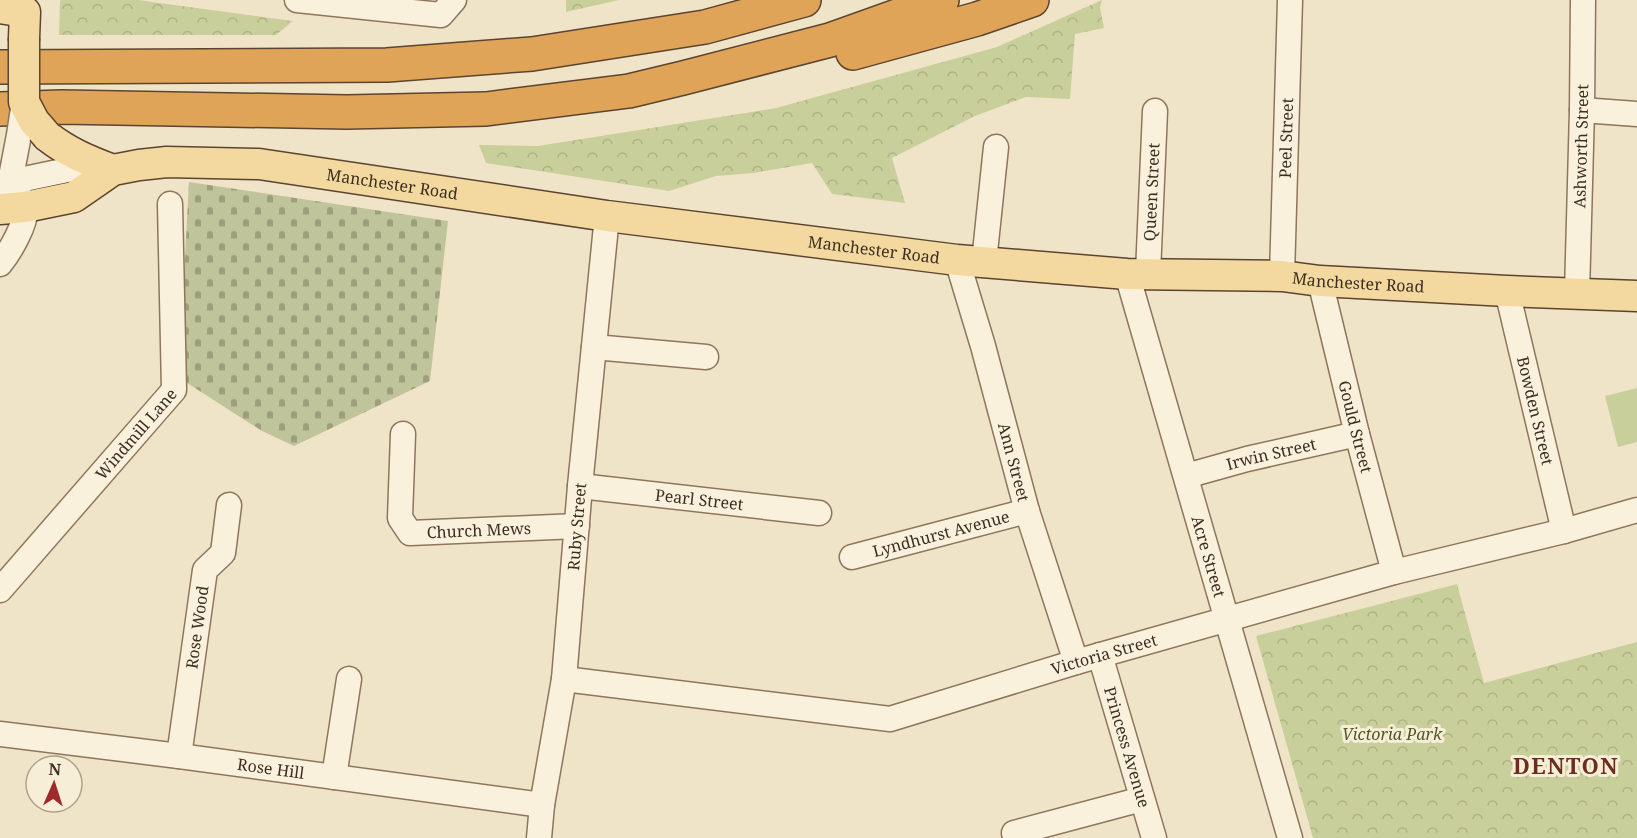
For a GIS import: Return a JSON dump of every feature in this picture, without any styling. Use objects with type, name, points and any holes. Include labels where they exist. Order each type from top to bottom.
[{"type":"highway","points":[[705,27],[769,0]]},
{"type":"highway","points":[[0,67],[387,65],[532,54],[705,27],[804,0]]},
{"type":"highway","points":[[12,106],[347,112],[486,109],[628,91],[683,78],[830,40],[942,0]]},
{"type":"highway","points":[[683,78],[852,53],[977,19],[1032,0]]},
{"type":"main road","points":[[19,14],[12,106],[34,121],[33,136],[105,167]]},
{"type":"main road","name":"Manchester Road","points":[[9,200],[74,197],[105,167],[167,162],[259,164],[607,216],[971,261],[1137,273],[1282,276],[1320,281],[1637,296]]},
{"type":"street","points":[[297,0],[441,15],[454,0]]},
{"type":"street","name":"Peel Street","points":[[1282,276],[1290,0]]},
{"type":"street","name":"Ashworth Street","points":[[1577,293],[1583,0]]},
{"type":"street","points":[[1582,110],[1637,114]]},
{"type":"street","name":"Queen Street","points":[[1137,273],[1155,111]]},
{"type":"street","points":[[0,264],[8,255],[24,221],[9,200],[33,136]]},
{"type":"street","points":[[971,261],[996,147]]},
{"type":"street","name":"Windmill Lane","points":[[0,590],[174,390],[170,204]]},
{"type":"street","name":"Ruby Street","points":[[539,838],[542,805],[564,679],[580,486],[607,216]]},
{"type":"street","name":"Ann Street","points":[[971,261],[984,346],[1028,511],[1076,662]]},
{"type":"street","name":"Acre Street","points":[[1137,273],[1186,476],[1290,838]]},
{"type":"street","name":"Gould Street","points":[[1320,281],[1357,434],[1394,572]]},
{"type":"street","name":"Bowden Street","points":[[1507,291],[1564,531]]},
{"type":"street","points":[[594,347],[706,357]]},
{"type":"street","name":"Church Mews","points":[[403,434],[400,518],[410,533],[577,526]]},
{"type":"street","name":"Irwin Street","points":[[1186,476],[1246,459],[1357,434]]},
{"type":"street","name":"Pearl Street","points":[[580,486],[819,513]]},
{"type":"street","name":"Rose Wood","points":[[179,756],[205,570],[223,554],[229,505]]},
{"type":"street","name":"Victoria Street","points":[[564,679],[890,719],[1100,655],[1394,572],[1564,531],[1637,510]]},
{"type":"street","name":"Lyndhurst Avenue","points":[[852,557],[1028,511]]},
{"type":"street","name":"Princess Avenue","points":[[1100,655],[1154,838]]},
{"type":"street","points":[[334,777],[349,679]]},
{"type":"street","name":"Rose Hill","points":[[0,734],[542,805]]},
{"type":"street","points":[[1014,833],[1142,799]]},
{"type":"green space","points":[[60,0],[138,0],[293,21],[276,35],[59,35]]},
{"type":"green space","points":[[566,0],[619,0],[566,12]]},
{"type":"green space","points":[[1102,0],[1100,8],[1104,28],[1075,34],[1070,99],[1026,97],[975,116],[892,158],[905,203],[832,194],[812,163],[754,173],[716,176],[669,191],[486,163],[479,145],[538,146],[776,108],[997,47]]},
{"type":"green space","points":[[189,182],[448,221],[430,381],[294,446],[262,431],[184,381],[183,297]]},
{"type":"green space","points":[[1637,388],[1637,442],[1618,447],[1605,396]]},
{"type":"green space","name":"Victoria Park","points":[[1457,584],[1484,683],[1637,642],[1637,838],[1313,838],[1256,636]]},
{"type":"district","name":"DENTON","points":[[1566,766]]}]
